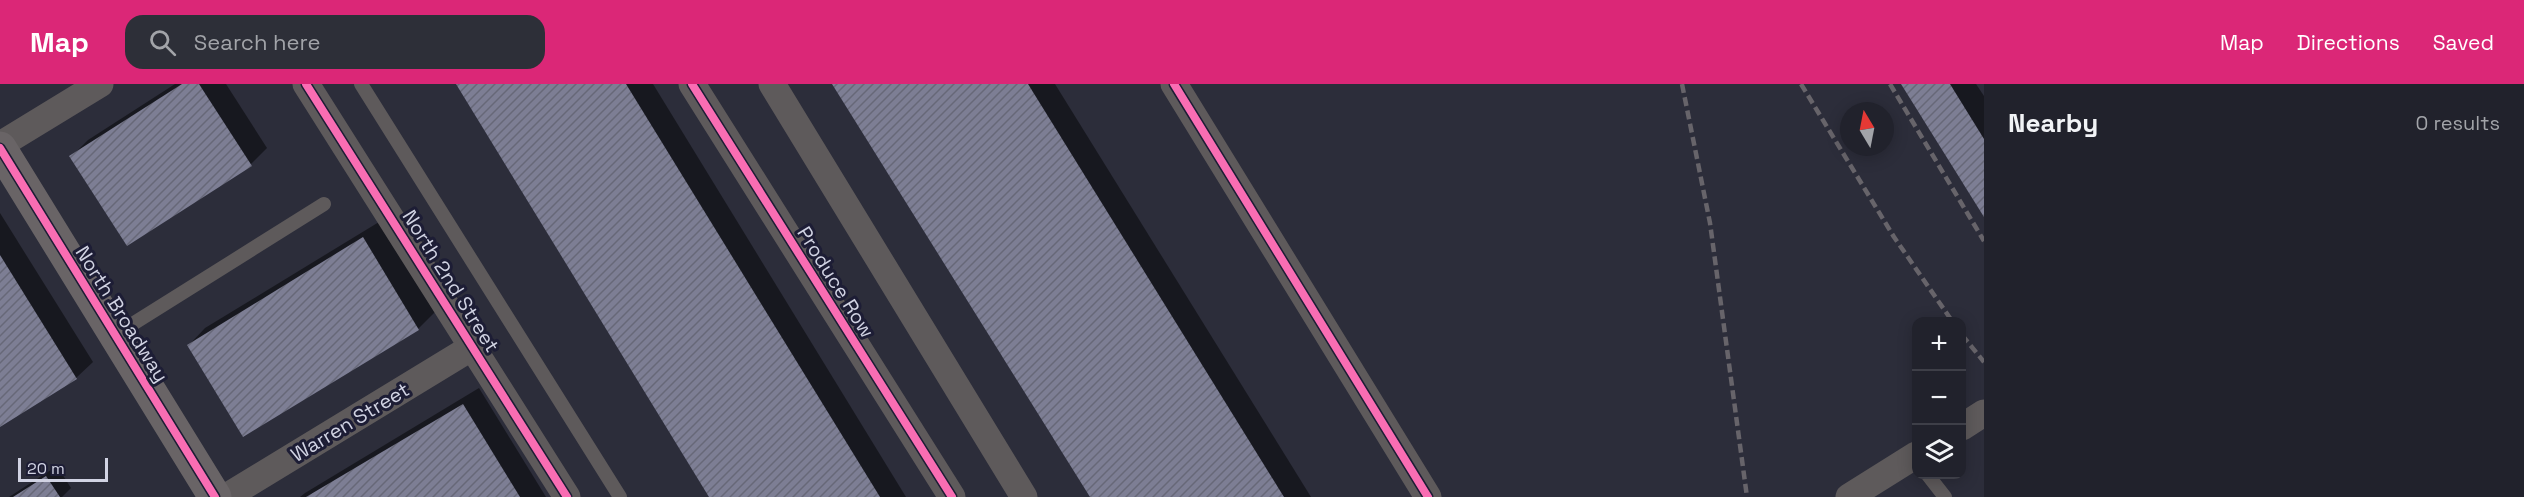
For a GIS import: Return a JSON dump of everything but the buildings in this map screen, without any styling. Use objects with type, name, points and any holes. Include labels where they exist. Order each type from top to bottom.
[{"type":"main road","name":"North Broadway","points":[[0,146],[215,497]]},
{"type":"street","points":[[0,146],[100,84]]},
{"type":"street","name":"North 2nd Street","points":[[306,84],[474,346],[567,497]]},
{"type":"street","name":"Produce Row","points":[[692,84],[952,497]]},
{"type":"street","points":[[772,84],[1024,497]]},
{"type":"street","points":[[1174,84],[1428,497]]},
{"type":"street","name":"Warren Street","points":[[226,497],[474,346]]},
{"type":"street","points":[[1965,425],[1984,413]]},
{"type":"street","points":[[1849,497],[1912,465]]},
{"type":"lane","points":[[361,84],[620,497]]},
{"type":"lane","points":[[115,335],[324,204]]},
{"type":"lane","points":[[1931,479],[1945,497]]},
{"type":"railway","points":[[1682,84],[1710,223],[1747,497]]},
{"type":"railway","points":[[1801,84],[1894,237],[1949,317]]},
{"type":"railway","points":[[1890,84],[1984,241]]},
{"type":"railway","points":[[1966,340],[1984,362]]},
{"type":"cycle path","points":[[306,84],[567,497]]},
{"type":"cycle path","points":[[692,84],[952,497]]},
{"type":"cycle path","points":[[1174,84],[1428,497]]},
{"type":"cycle path","points":[[0,148],[215,497]]}]
